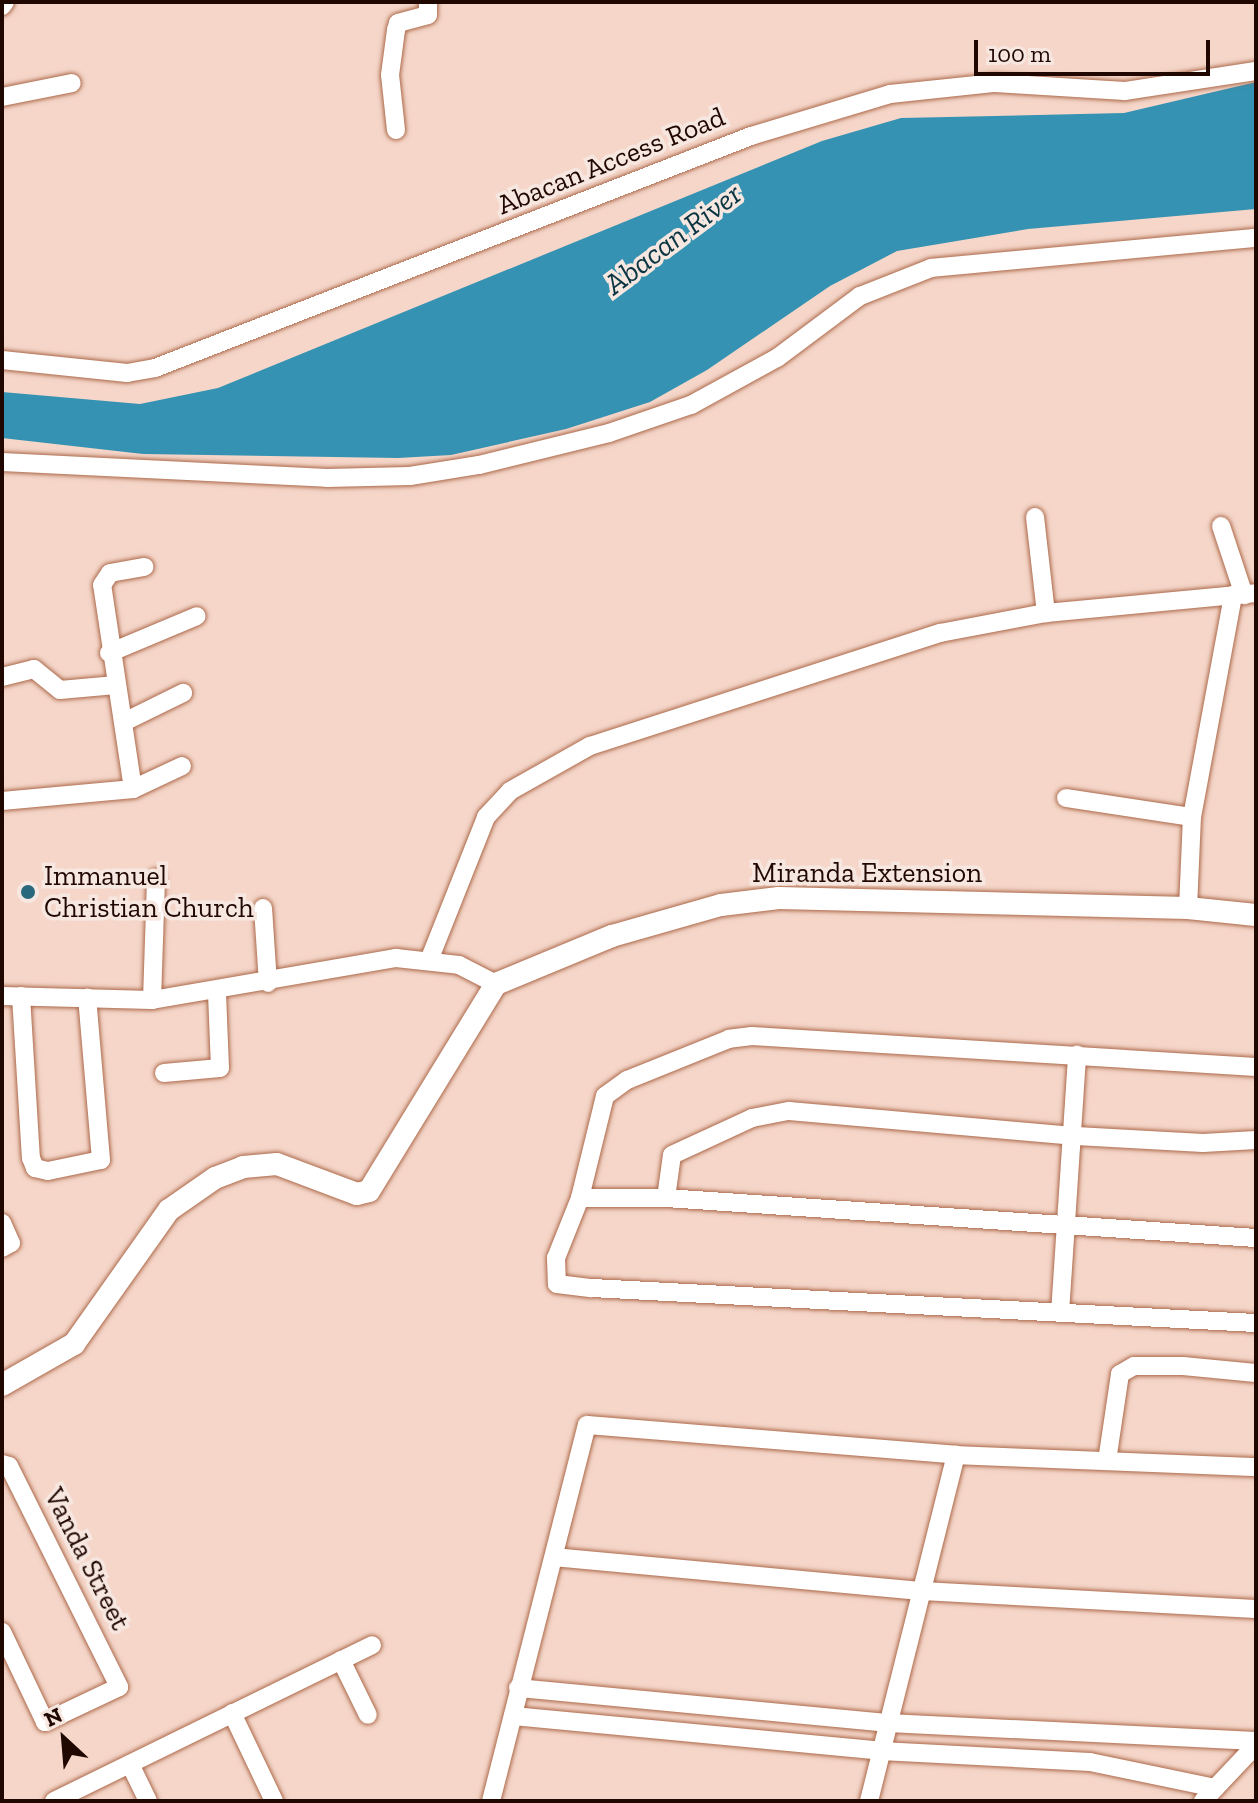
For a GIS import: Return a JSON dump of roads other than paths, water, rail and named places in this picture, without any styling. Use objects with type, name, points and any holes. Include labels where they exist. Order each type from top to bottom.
[{"type":"main road","name":"Miranda Extension","points":[[496,984],[612,936],[721,905],[779,898],[1188,908],[1256,915]]},
{"type":"main road","points":[[2,1385],[74,1344],[169,1210],[215,1178],[243,1167],[277,1164],[324,1179],[357,1194],[379,1182],[496,984]]},
{"type":"street","points":[[396,130],[390,75],[396,30],[398,23],[428,15],[428,2]]},
{"type":"street","name":"Abacan Access Road","points":[[2,360],[127,373],[155,368],[751,136],[890,94],[995,83],[1125,91],[1256,71]]},
{"type":"street","points":[[2,97],[72,83]]},
{"type":"street","points":[[2,462],[327,478],[410,476],[479,465],[609,433],[691,405],[777,358],[860,296],[931,268],[1256,238]]},
{"type":"street","points":[[1035,517],[1046,613]]},
{"type":"street","points":[[1188,908],[1192,817],[1245,594],[1221,526]]},
{"type":"street","points":[[133,789],[124,722],[109,653],[104,579],[122,569],[144,567]]},
{"type":"street","points":[[430,958],[486,817],[510,791],[590,746],[912,639],[1046,613],[1245,594]]},
{"type":"street","points":[[109,653],[197,616]]},
{"type":"street","points":[[2,677],[34,669],[60,690],[116,685]]},
{"type":"street","points":[[124,722],[183,693]]},
{"type":"street","points":[[2,801],[133,789],[182,766]]},
{"type":"street","points":[[1066,798],[1192,817]]},
{"type":"street","points":[[152,1000],[156,878]]},
{"type":"street","points":[[263,908],[268,983]]},
{"type":"street","points":[[87,998],[101,1160],[48,1171],[35,1168],[31,1158],[12,996],[87,998],[152,1000],[217,992],[396,958],[430,958],[496,984]]},
{"type":"street","points":[[164,1073],[220,1068],[217,992]]},
{"type":"street","points":[[1256,1067],[752,1036],[729,1039],[627,1080],[605,1096],[580,1198],[556,1258],[557,1284],[1256,1323]]},
{"type":"street","points":[[1060,1313],[1076,1136],[1077,1055]]},
{"type":"street","points":[[666,1198],[672,1155],[752,1118],[789,1111],[1076,1136],[1203,1143],[1256,1140]]},
{"type":"street","points":[[580,1198],[666,1198],[1256,1238]]},
{"type":"street","points":[[2,1223],[6,1245]]},
{"type":"street","points":[[1107,1461],[1120,1374],[1134,1366],[1183,1366],[1256,1373]]},
{"type":"street","points":[[491,1801],[587,1425],[956,1455],[1256,1467]]},
{"type":"street","points":[[869,1801],[956,1455]]},
{"type":"street","name":"Vanda Street","points":[[2,1464],[9,1466],[119,1685],[45,1722],[2,1632]]},
{"type":"street","points":[[554,1557],[922,1591],[1256,1609]]},
{"type":"street","points":[[54,1801],[372,1645]]},
{"type":"street","points":[[341,1660],[368,1715]]},
{"type":"street","points":[[518,1688],[888,1723],[1256,1743]]},
{"type":"street","points":[[232,1713],[274,1801]]},
{"type":"street","points":[[513,1716],[881,1751],[1090,1762],[1209,1795],[1256,1743]]},
{"type":"street","points":[[130,1764],[148,1801]]},
{"type":"water","name":"Abacan River","points":[[1256,82],[1256,209],[1028,229],[897,251],[830,286],[707,370],[650,402],[566,429],[451,455],[398,458],[143,454],[2,438],[2,392],[140,404],[218,388],[822,141],[901,118],[1124,113]]},
{"type":"place","name":"Immanuel Christian Church","points":[[28,892]]}]
